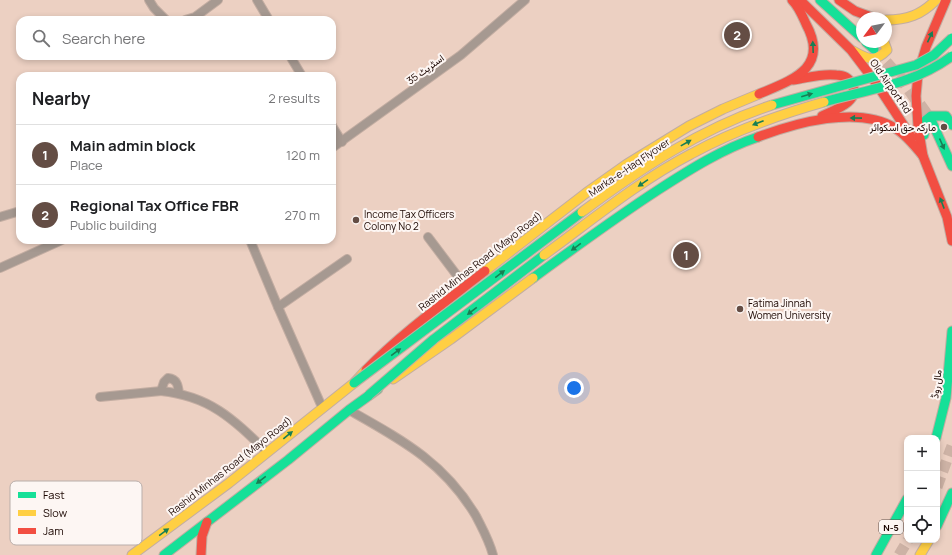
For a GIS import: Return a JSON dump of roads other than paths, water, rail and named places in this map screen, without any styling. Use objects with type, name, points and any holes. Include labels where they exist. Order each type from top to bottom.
[{"type":"main road","name":"Rashid Minhas Road (Mayo Road)","points":[[132,555],[197,508],[354,383],[385,351],[465,286],[626,164],[689,126],[723,109],[792,80],[805,70],[813,57],[814,46],[811,32],[796,4],[792,0]]},
{"type":"main road","name":"Old Airport Rd","points":[[800,0],[851,50],[899,116],[923,156]]},
{"type":"main road","points":[[820,0],[856,33]]},
{"type":"main road","points":[[839,0],[856,14]]},
{"type":"main road","points":[[892,20],[902,20],[915,17],[930,7],[936,0]]},
{"type":"main road","points":[[946,0],[926,47],[918,74],[916,96],[918,126],[923,156],[947,217],[952,241]]},
{"type":"main road","points":[[851,9],[857,12]]},
{"type":"main road","name":"Marka-e-Haq Flyover","points":[[354,383],[649,164],[724,123],[780,102],[871,78],[894,74],[912,68],[927,61],[943,49],[952,38]]},
{"type":"main road","points":[[851,50],[872,59],[879,58],[887,50],[886,48]]},
{"type":"main road","points":[[369,395],[436,338],[589,222],[644,182],[682,158],[758,123],[795,110],[865,90],[900,83],[923,75],[942,64],[952,56]]},
{"type":"main road","points":[[164,555],[325,431],[369,395],[447,343],[602,228],[696,166],[746,141],[810,120],[837,109],[854,96],[854,88],[850,80],[842,75],[829,74],[792,80]]},
{"type":"main road","points":[[923,156],[924,122],[927,118],[932,115],[939,114],[946,116],[952,124]]},
{"type":"main road","points":[[810,120],[855,117],[868,118],[882,122],[909,138],[923,156]]},
{"type":"main road","points":[[932,122],[952,166]]},
{"type":"main road","name":"مال روڈ","points":[[937,435],[948,389],[952,331]]},
{"type":"main road","points":[[940,519],[952,493]]},
{"type":"main road","name":"N-5","points":[[876,555],[904,504]]},
{"type":"main road","points":[[201,555],[202,536],[207,522]]},
{"type":"main road","points":[[920,555],[927,543]]},
{"type":"street","points":[[149,0],[162,16]]},
{"type":"street","points":[[196,16],[218,0]]},
{"type":"street","points":[[257,0],[267,16]]},
{"type":"street","name":"اسٹریٹ 35","points":[[336,146],[461,55],[525,0]]},
{"type":"street","points":[[292,60],[300,72]]},
{"type":"street","points":[[336,132],[342,142]]},
{"type":"street","points":[[0,216],[16,212]]},
{"type":"street","points":[[428,237],[465,286]]},
{"type":"street","points":[[0,268],[53,244]]},
{"type":"street","points":[[252,244],[322,408]]},
{"type":"street","points":[[278,307],[347,259]]},
{"type":"street","points":[[161,391],[164,382],[168,378],[173,378],[176,381],[179,393]]},
{"type":"street","points":[[100,397],[161,391],[179,393],[200,400],[227,415],[267,452]]},
{"type":"street","points":[[349,410],[396,436],[436,466],[449,478],[468,503],[489,539],[493,555]]},
{"type":"tunnel","points":[[874,49],[903,81],[932,122]]},
{"type":"tunnel","points":[[940,479],[952,446]]},
{"type":"tunnel","points":[[899,555],[906,543]]},
{"type":"place","name":"Regional Tax Office FBR","points":[[737,35]]},
{"type":"place","name":"مارکہ حق اسکوائر","points":[[944,127]]},
{"type":"place","name":"Income Tax Officers Colony No 2","points":[[356,220]]},
{"type":"place","name":"Main admin block","points":[[686,255]]},
{"type":"place","name":"Fatima Jinnah Women University","points":[[740,309]]}]
